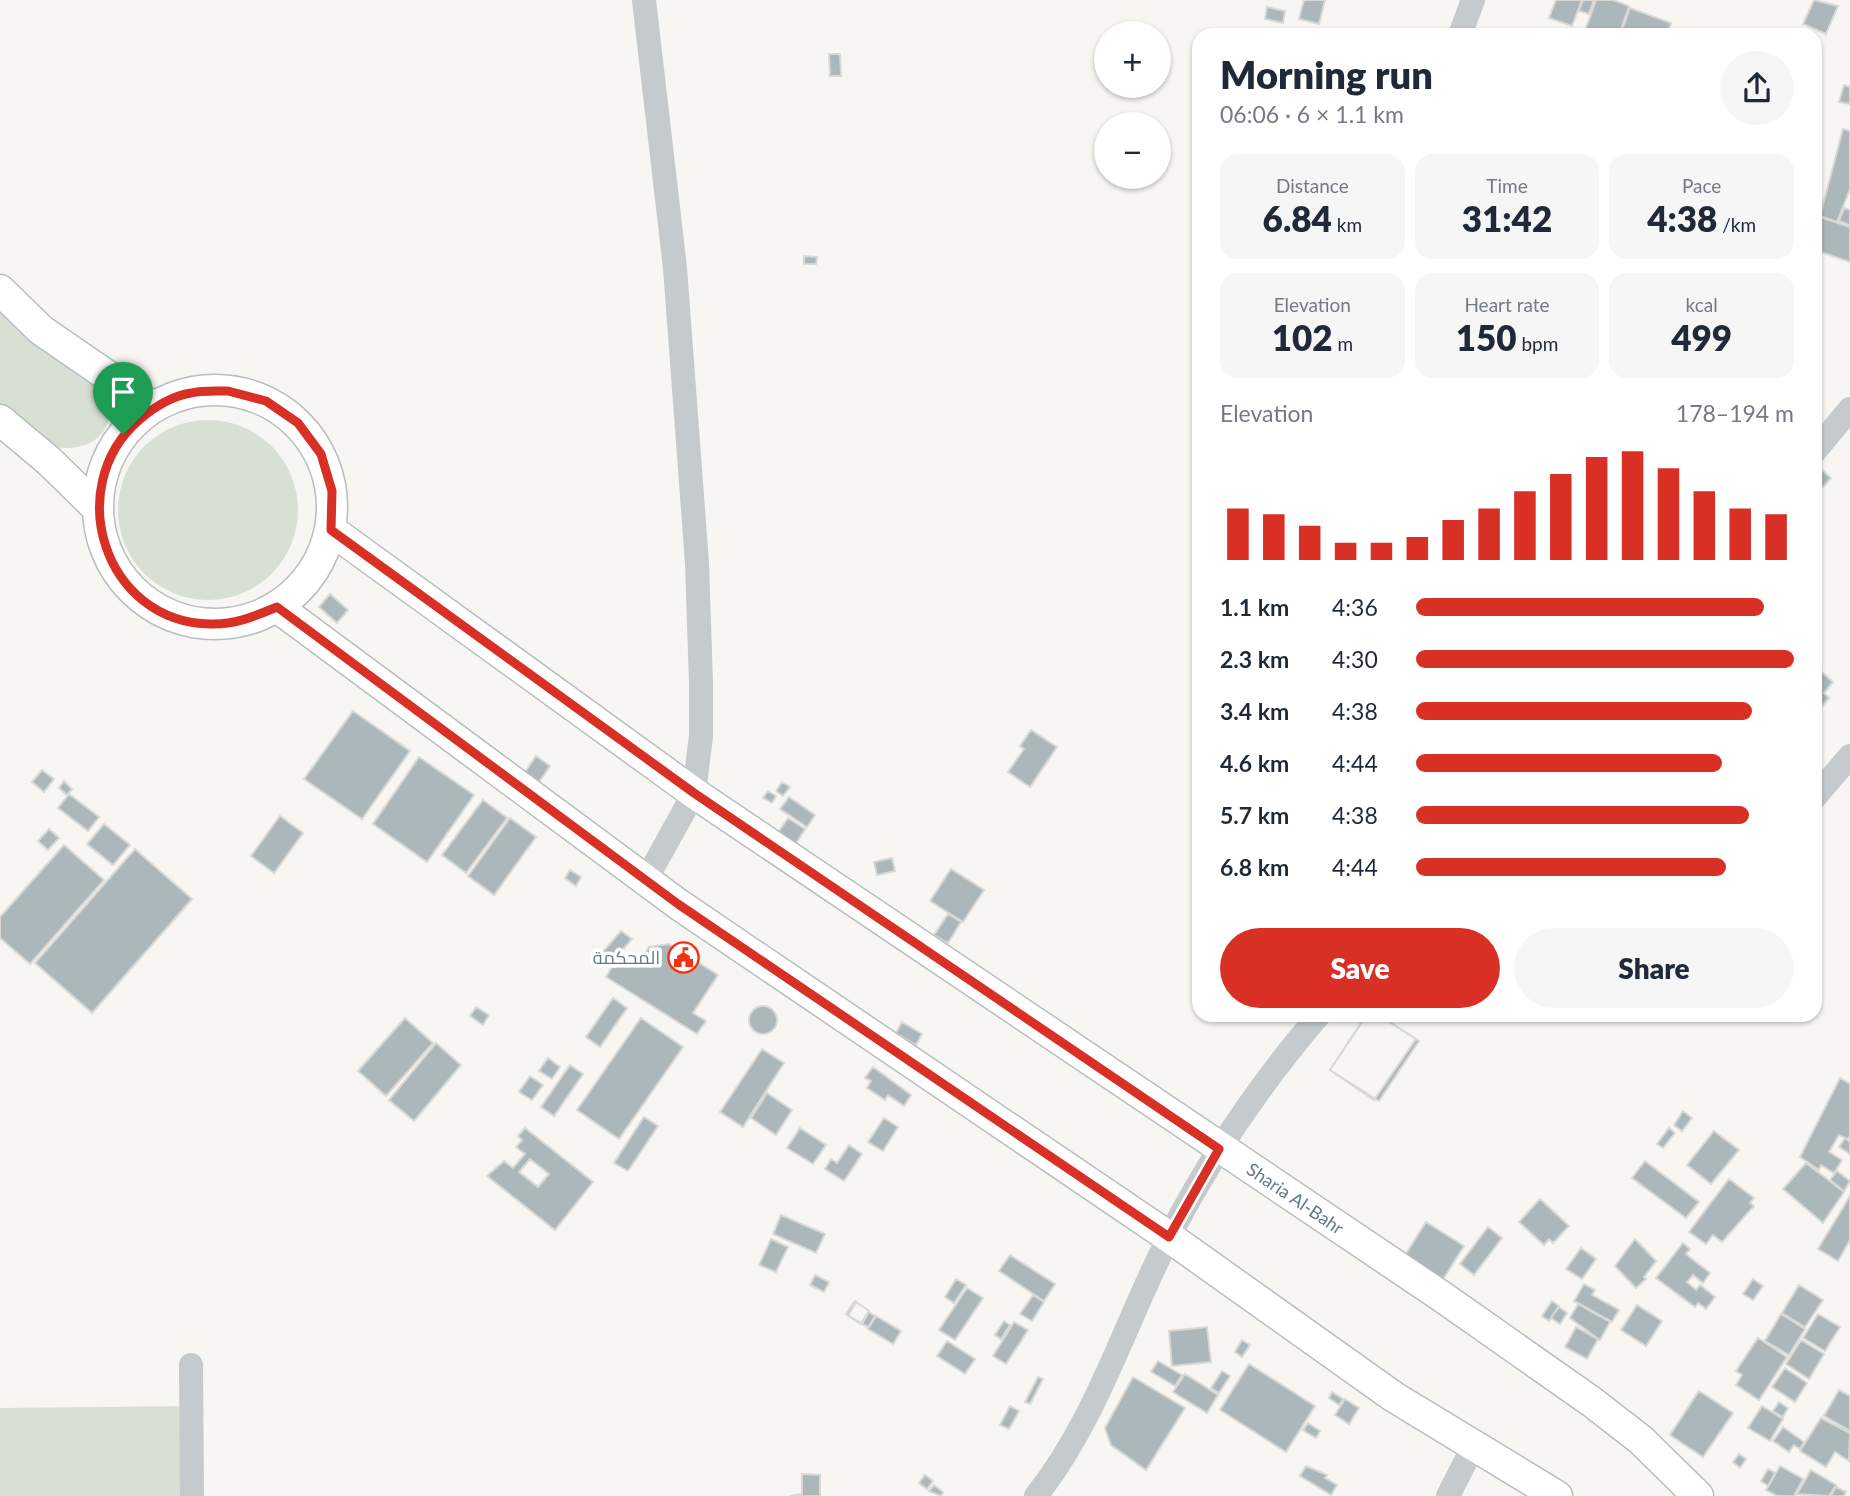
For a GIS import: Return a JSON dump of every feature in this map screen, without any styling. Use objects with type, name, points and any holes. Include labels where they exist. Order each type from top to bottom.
[{"type":"main road","points":[[0,290],[41,330],[153,407]]},
{"type":"main road","points":[[228,391],[266,401],[298,423],[321,454],[332,491],[331,530],[321,561],[302,587],[277,607],[244,621],[209,624],[174,617],[144,600],[119,575],[103,543],[97,508],[104,469],[123,434],[153,407],[190,393],[228,391]]},
{"type":"main road","points":[[0,420],[49,461],[97,508]]},
{"type":"main road","name":"Sharia Al-Bahr","points":[[331,530],[694,793],[1444,1298],[1592,1402],[1641,1440],[1698,1496]]},
{"type":"main road","points":[[277,607],[647,878],[678,904],[1169,1237],[1394,1397],[1557,1496]]},
{"type":"street","points":[[644,0],[675,268],[697,563],[701,736],[694,793],[647,878]]},
{"type":"street","points":[[1463,28],[1473,0]]},
{"type":"street","points":[[1822,443],[1850,409]]},
{"type":"street","points":[[1822,789],[1850,756]]},
{"type":"street","points":[[1036,1496],[1069,1448],[1121,1347],[1169,1237],[1219,1149],[1243,1108],[1313,1022]]},
{"type":"street","points":[[191,1364],[192,1496]]},
{"type":"street","points":[[1448,1496],[1474,1445]]},
{"type":"shaded area","points":[[0,309],[104,392],[108,420],[100,436],[77,447],[50,445],[31,434],[0,407]]},
{"type":"shaded area","points":[[208,420],[242,427],[272,446],[291,476],[298,510],[291,544],[272,574],[242,593],[208,600],[174,593],[144,574],[125,544],[118,510],[125,476],[144,446],[174,427]]},
{"type":"shaded area","points":[[196,1406],[198,1496],[0,1496],[0,1408]]},
{"type":"building","points":[[1304,0],[1325,0],[1319,24],[1299,19]]},
{"type":"building","points":[[1556,0],[1582,0],[1572,26],[1549,18]]},
{"type":"building","points":[[1583,0],[1594,0],[1589,14],[1579,11]]},
{"type":"building","points":[[1596,0],[1613,0],[1629,6],[1621,28],[1586,28]]},
{"type":"building","points":[[1814,0],[1838,6],[1826,34],[1822,32],[1822,28],[1803,24]]},
{"type":"building","points":[[1267,7],[1285,11],[1283,23],[1265,19]]},
{"type":"building","points":[[1630,8],[1671,23],[1669,28],[1623,28]]},
{"type":"building","points":[[829,54],[840,54],[841,76],[830,76]]},
{"type":"building","points":[[1844,85],[1850,87],[1850,104],[1839,102]]},
{"type":"building","points":[[1843,129],[1850,131],[1850,189],[1837,222],[1822,217]]},
{"type":"building","points":[[1844,208],[1850,210],[1850,225],[1839,221]]},
{"type":"building","points":[[1822,218],[1850,227],[1850,262],[1822,252]]},
{"type":"building","points":[[804,256],[817,257],[816,264],[804,264]]},
{"type":"building","points":[[1822,470],[1831,478],[1822,486]]},
{"type":"building","points":[[330,594],[348,610],[337,623],[319,607]]},
{"type":"building","points":[[1822,672],[1833,682],[1824,693],[1829,698],[1822,706]]},
{"type":"building","points":[[353,711],[410,751],[362,819],[304,779]]},
{"type":"building","points":[[1031,730],[1057,747],[1030,787],[1008,772],[1024,749],[1020,746]]},
{"type":"building","points":[[536,756],[550,766],[539,782],[525,772]]},
{"type":"building","points":[[419,757],[474,795],[427,862],[373,824]]},
{"type":"building","points":[[42,770],[54,779],[44,792],[32,782]]},
{"type":"building","points":[[64,781],[72,789],[67,795],[59,788]]},
{"type":"building","points":[[782,782],[790,787],[783,796],[776,791]]},
{"type":"building","points":[[768,791],[776,796],[772,803],[763,798]]},
{"type":"building","points":[[69,794],[99,817],[88,831],[58,808]]},
{"type":"building","points":[[789,797],[815,815],[807,827],[780,809]]},
{"type":"building","points":[[483,800],[507,818],[466,873],[442,855]]},
{"type":"building","points":[[280,816],[303,833],[274,873],[251,856]]},
{"type":"building","points":[[510,818],[536,837],[494,895],[468,876]]},
{"type":"building","points":[[788,818],[805,829],[795,845],[777,834]]},
{"type":"building","points":[[104,824],[130,845],[113,865],[87,844]]},
{"type":"building","points":[[49,829],[59,838],[48,850],[38,841]]},
{"type":"building","points":[[64,845],[104,880],[30,964],[0,938],[0,917]]},
{"type":"building","points":[[135,849],[192,899],[92,1013],[35,963]]},
{"type":"building","points":[[892,858],[895,871],[877,875],[874,862]]},
{"type":"building","points":[[951,869],[984,890],[963,922],[930,901]]},
{"type":"building","points":[[570,870],[581,877],[576,886],[565,878]]},
{"type":"building","points":[[948,914],[961,922],[948,943],[934,935]]},
{"type":"building","points":[[621,931],[632,939],[611,963],[601,954]]},
{"type":"building","points":[[669,944],[718,975],[693,1013],[706,1021],[697,1034],[606,977],[615,962],[621,965],[626,957],[631,961],[635,953],[642,958],[649,947]]},
{"type":"building","points":[[613,998],[627,1008],[600,1047],[586,1037]]},
{"type":"building","points":[[763,1006],[773,1010],[777,1020],[773,1030],[763,1034],[753,1030],[749,1020],[753,1010]]},
{"type":"building","points":[[476,1007],[489,1015],[483,1025],[470,1016]]},
{"type":"building","points":[[405,1018],[433,1043],[386,1096],[358,1071]]},
{"type":"building","points":[[641,1018],[683,1047],[619,1139],[577,1110]]},
{"type":"building","points":[[902,1022],[922,1034],[916,1045],[896,1033]]},
{"type":"building","points":[[1361,1022],[1389,1022],[1419,1041],[1379,1101],[1330,1070]]},
{"type":"building","points":[[1362,1022],[1390,1022],[1416,1039],[1374,1100],[1330,1070]]},
{"type":"building","points":[[436,1043],[461,1065],[414,1121],[389,1100]]},
{"type":"building","points":[[762,1049],[784,1063],[743,1127],[720,1112]]},
{"type":"building","points":[[548,1058],[560,1067],[552,1079],[539,1071]]},
{"type":"building","points":[[570,1065],[583,1074],[554,1116],[541,1107]]},
{"type":"building","points":[[873,1067],[911,1095],[904,1106],[888,1095],[885,1100],[867,1088],[871,1081],[865,1078]]},
{"type":"building","points":[[530,1076],[543,1085],[532,1100],[519,1092]]},
{"type":"building","points":[[1840,1078],[1850,1084],[1850,1136],[1848,1139],[1839,1135],[1829,1152],[1842,1160],[1834,1173],[1821,1165],[1819,1170],[1800,1157]]},
{"type":"building","points":[[767,1093],[792,1110],[776,1135],[751,1118]]},
{"type":"building","points":[[1683,1111],[1692,1118],[1682,1131],[1674,1125]]},
{"type":"building","points":[[644,1117],[658,1126],[628,1171],[614,1163]]},
{"type":"building","points":[[884,1118],[898,1127],[883,1151],[868,1142]]},
{"type":"building","points":[[525,1128],[593,1182],[555,1230],[487,1176],[504,1161],[513,1168],[525,1154],[516,1147],[522,1140],[518,1136]],"holes":[[[530,1159],[549,1174],[538,1187],[519,1172]]]},
{"type":"building","points":[[800,1128],[826,1145],[813,1164],[787,1148]]},
{"type":"building","points":[[1669,1128],[1675,1133],[1663,1148],[1657,1144]]},
{"type":"building","points":[[1714,1131],[1739,1150],[1711,1184],[1687,1165]]},
{"type":"building","points":[[1845,1138],[1850,1142],[1850,1154],[1839,1147]]},
{"type":"building","points":[[849,1145],[862,1154],[844,1181],[825,1169],[831,1159],[837,1163]]},
{"type":"building","points":[[1645,1161],[1699,1202],[1686,1218],[1632,1178]]},
{"type":"building","points":[[1806,1163],[1844,1192],[1823,1223],[1783,1189]]},
{"type":"building","points":[[1837,1171],[1850,1181],[1844,1191],[1830,1180]]},
{"type":"building","points":[[1729,1179],[1754,1198],[1750,1203],[1754,1206],[1722,1242],[1713,1235],[1706,1244],[1689,1232]]},
{"type":"building","points":[[1850,1196],[1850,1240],[1838,1261],[1818,1249]]},
{"type":"building","points":[[1540,1199],[1569,1226],[1553,1243],[1549,1239],[1544,1245],[1519,1222]]},
{"type":"building","points":[[781,1215],[825,1234],[816,1253],[773,1234]]},
{"type":"building","points":[[1426,1222],[1464,1246],[1442,1281],[1404,1257]]},
{"type":"building","points":[[1488,1227],[1502,1238],[1474,1275],[1460,1264]]},
{"type":"building","points":[[771,1239],[788,1247],[776,1272],[759,1265]]},
{"type":"building","points":[[1635,1239],[1656,1261],[1644,1277],[1646,1279],[1636,1288],[1615,1266]]},
{"type":"building","points":[[1683,1243],[1690,1249],[1686,1254],[1710,1273],[1703,1283],[1693,1275],[1687,1282],[1696,1290],[1700,1285],[1715,1297],[1706,1309],[1698,1303],[1695,1307],[1656,1278]]},
{"type":"building","points":[[1581,1248],[1596,1259],[1582,1279],[1566,1269]]},
{"type":"building","points":[[1010,1255],[1055,1284],[1044,1301],[999,1271]]},
{"type":"building","points":[[815,1275],[829,1282],[824,1292],[810,1285]]},
{"type":"building","points":[[956,1279],[966,1285],[954,1303],[945,1297]]},
{"type":"building","points":[[1753,1279],[1763,1286],[1753,1300],[1743,1294]]},
{"type":"building","points":[[1584,1284],[1595,1290],[1592,1295],[1619,1310],[1612,1322],[1574,1301]]},
{"type":"building","points":[[1799,1285],[1823,1300],[1805,1327],[1782,1313]]},
{"type":"building","points":[[967,1288],[983,1298],[955,1340],[939,1330]]},
{"type":"building","points":[[1033,1295],[1044,1302],[1032,1321],[1020,1314]]},
{"type":"building","points":[[855,1301],[869,1311],[861,1323],[846,1314]]},
{"type":"building","points":[[1552,1301],[1559,1306],[1549,1321],[1542,1316]]},
{"type":"building","points":[[856,1302],[869,1311],[861,1324],[848,1316]]},
{"type":"building","points":[[1578,1304],[1610,1322],[1600,1340],[1570,1318]]},
{"type":"building","points":[[1637,1305],[1662,1321],[1646,1346],[1621,1330]]},
{"type":"building","points":[[1559,1307],[1567,1313],[1560,1324],[1551,1318]]},
{"type":"building","points":[[869,1312],[875,1316],[868,1327],[862,1324]]},
{"type":"building","points":[[1781,1314],[1805,1329],[1789,1355],[1765,1341]]},
{"type":"building","points":[[1818,1314],[1840,1327],[1825,1351],[1803,1338]]},
{"type":"building","points":[[876,1316],[901,1331],[893,1344],[868,1329]]},
{"type":"building","points":[[1004,1321],[1010,1325],[1001,1339],[995,1335]]},
{"type":"building","points":[[1014,1322],[1028,1330],[1006,1364],[993,1356]]},
{"type":"building","points":[[1207,1327],[1211,1362],[1172,1366],[1169,1331]]},
{"type":"building","points":[[1576,1327],[1598,1339],[1587,1359],[1565,1347]]},
{"type":"building","points":[[1758,1338],[1787,1357],[1759,1400],[1736,1385],[1742,1375],[1736,1371]]},
{"type":"building","points":[[1242,1340],[1250,1345],[1242,1357],[1235,1352]]},
{"type":"building","points":[[1801,1340],[1824,1354],[1809,1379],[1786,1364]]},
{"type":"building","points":[[947,1341],[975,1359],[965,1374],[937,1356]]},
{"type":"building","points":[[1158,1361],[1182,1375],[1175,1386],[1151,1372]]},
{"type":"building","points":[[1249,1364],[1315,1406],[1286,1452],[1220,1410]]},
{"type":"building","points":[[1785,1368],[1807,1383],[1795,1402],[1772,1387]]},
{"type":"building","points":[[1222,1371],[1230,1376],[1219,1393],[1211,1388]]},
{"type":"building","points":[[1185,1374],[1218,1395],[1207,1413],[1173,1392]]},
{"type":"building","points":[[1038,1377],[1043,1379],[1030,1404],[1025,1402]]},
{"type":"building","points":[[1133,1377],[1185,1408],[1146,1470],[1111,1445],[1105,1428]]},
{"type":"building","points":[[1839,1390],[1850,1396],[1850,1431],[1824,1416]]},
{"type":"building","points":[[1699,1391],[1733,1413],[1703,1457],[1670,1435]]},
{"type":"building","points":[[1332,1392],[1343,1399],[1339,1405],[1329,1398]]},
{"type":"building","points":[[1345,1399],[1359,1408],[1349,1424],[1335,1415]]},
{"type":"building","points":[[1779,1402],[1788,1408],[1783,1417],[1773,1411]]},
{"type":"building","points":[[1010,1406],[1019,1411],[1009,1429],[1000,1425]]},
{"type":"building","points":[[1762,1406],[1783,1419],[1770,1441],[1748,1428]]},
{"type":"building","points":[[1821,1418],[1850,1433],[1849,1461],[1835,1452],[1826,1467],[1800,1451]]},
{"type":"building","points":[[1308,1423],[1320,1431],[1316,1438],[1303,1430]]},
{"type":"building","points":[[1783,1427],[1804,1442],[1800,1449],[1794,1445],[1789,1452],[1773,1441]]},
{"type":"building","points":[[1739,1454],[1746,1459],[1740,1468],[1733,1462]]},
{"type":"building","points":[[1306,1466],[1327,1475],[1325,1478],[1337,1485],[1331,1495],[1300,1476]]},
{"type":"building","points":[[1780,1466],[1803,1479],[1794,1496],[1777,1496],[1766,1490]]},
{"type":"building","points":[[1768,1469],[1775,1473],[1768,1486],[1761,1481]]},
{"type":"building","points":[[1811,1470],[1836,1485],[1829,1496],[1797,1494]]},
{"type":"building","points":[[802,1474],[820,1475],[820,1496],[790,1496],[802,1494]]},
{"type":"building","points":[[925,1475],[933,1481],[927,1489],[919,1483]]},
{"type":"building","points":[[934,1485],[943,1492],[941,1496],[929,1491]]},
{"type":"building","points":[[1836,1487],[1846,1492],[1844,1496],[1831,1496]]},
{"type":"place","name":"المحكمة","points":[[683,958]]},
{"type":"route","points":[[228,391],[266,401],[298,423],[321,454],[332,491],[331,530],[694,793],[940,961],[1080,1052],[1219,1149],[1169,1237],[678,904],[647,878],[277,607],[244,621],[209,624],[174,617],[144,600],[119,575],[103,543],[97,508],[104,469],[123,434],[153,407],[190,393],[228,391]]}]
